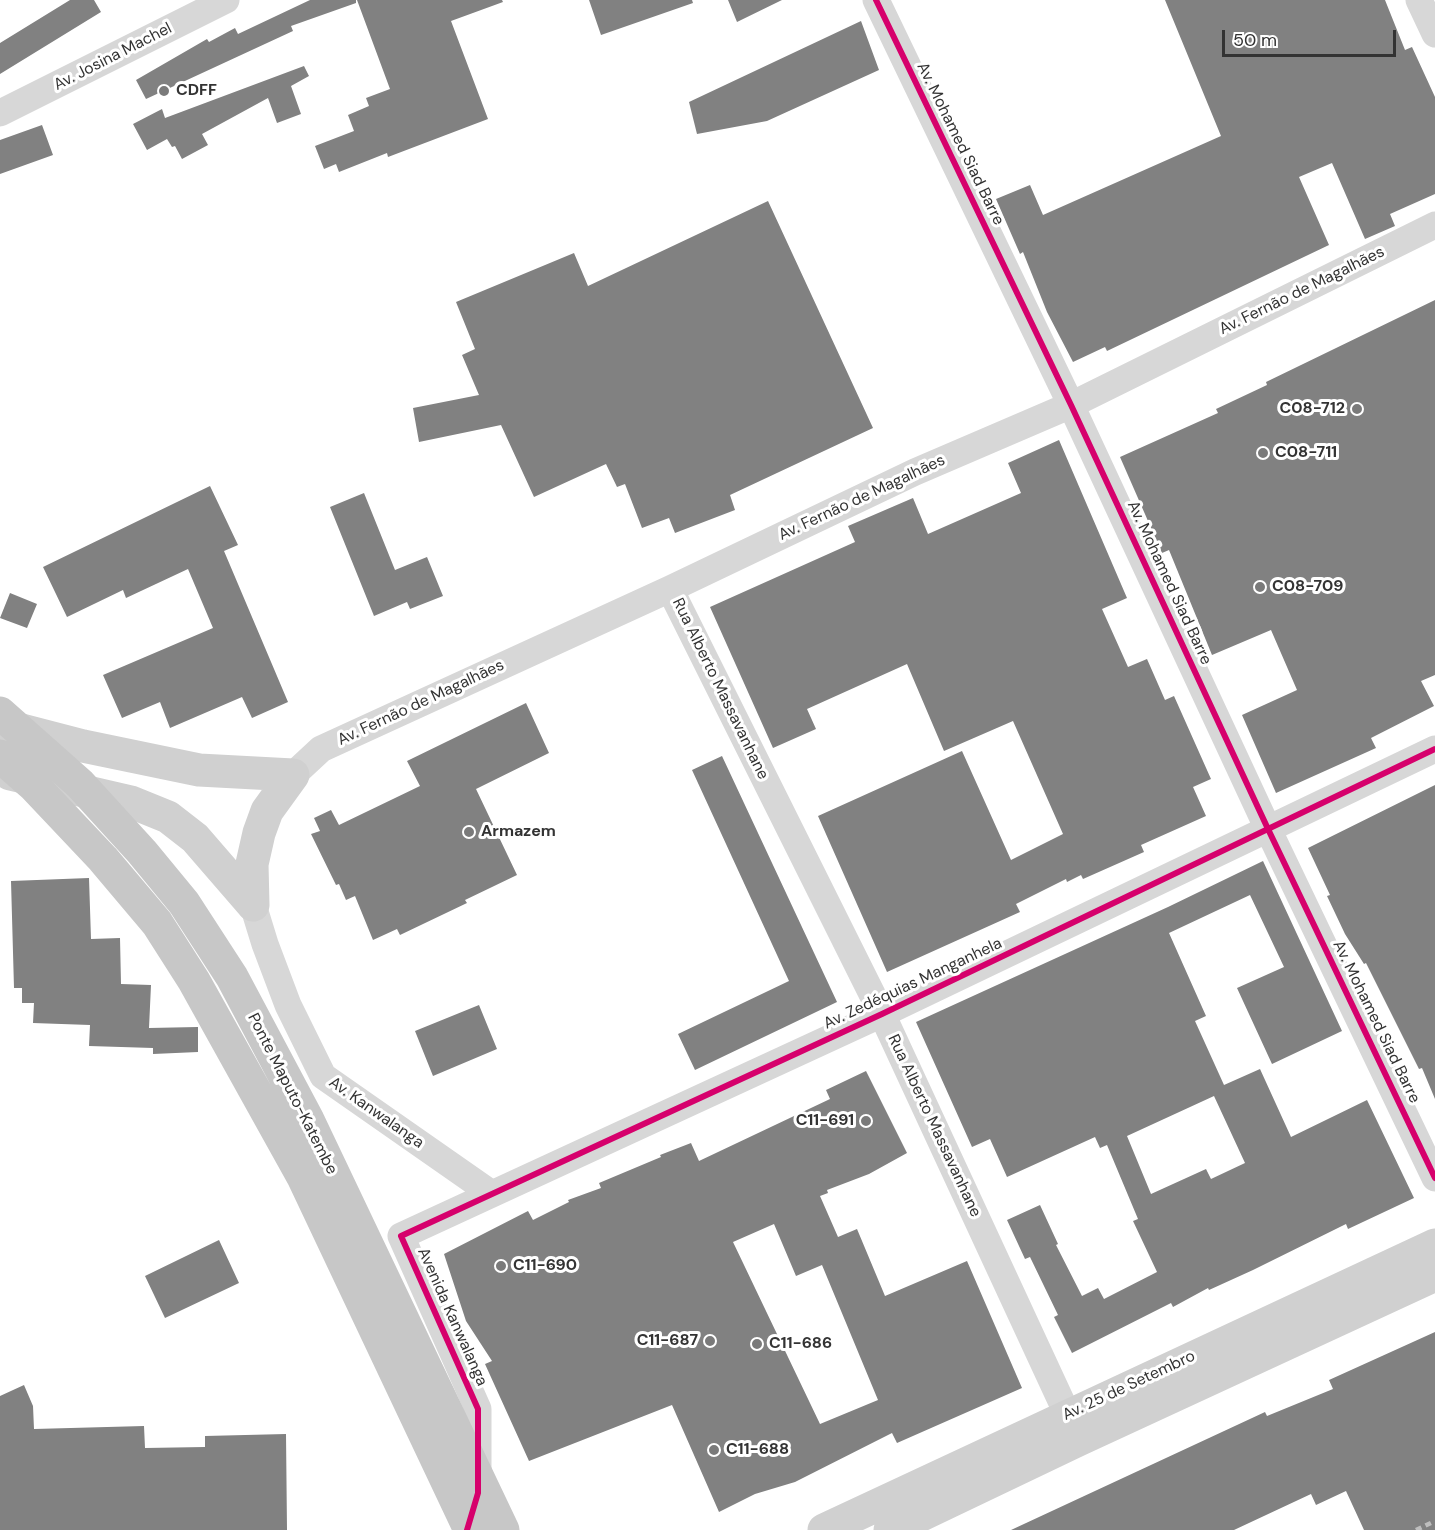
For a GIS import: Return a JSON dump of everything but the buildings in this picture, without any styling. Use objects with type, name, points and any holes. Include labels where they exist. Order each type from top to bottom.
[{"type":"highway","name":"Ponte Maputo-Katembe","points":[[0,713],[80,784],[142,852],[184,903],[231,977],[308,1120],[503,1530]]},
{"type":"highway","name":"Ponte Maputo-Katembe","points":[[0,756],[34,786],[103,859],[157,923],[194,981],[303,1177],[469,1530]]},
{"type":"main road","points":[[0,724],[128,756],[199,770],[292,775]]},
{"type":"main road","points":[[0,771],[131,802],[168,817],[195,838],[253,905]]},
{"type":"main road","points":[[253,905],[252,864],[259,833],[267,811],[292,775]]},
{"type":"main road","name":"Av. 25 de Setembro","points":[[890,1530],[1074,1427],[1435,1245]]},
{"type":"main road","name":"Av. 25 de Setembro","points":[[824,1530],[1435,1275]]},
{"type":"street","name":"Av. Josina Machel","points":[[0,113],[226,0]]},
{"type":"street","name":"Av. Mohamed Siad Barre","points":[[876,0],[1071,405],[1268,829],[1435,1178]]},
{"type":"street","points":[[1419,0],[1435,34]]},
{"type":"street","name":"Av. Fernão de Magalhães","points":[[292,775],[321,749],[670,589],[915,472],[1071,405],[1435,225]]},
{"type":"street","name":"Rua Alberto Massavanhane","points":[[670,589],[882,1014],[1074,1427]]},
{"type":"street","name":"Av. Zedéquias Manganhela","points":[[401,1236],[882,1014],[1435,749]]},
{"type":"street","name":"Av. Kanwalanga","points":[[253,905],[288,1005],[323,1076],[492,1194]]},
{"type":"street","name":"Avenida Kanwalanga","points":[[401,1236],[478,1409],[478,1493],[469,1530]]},
{"type":"railway","points":[[1416,1530],[1435,1521]]},
{"type":"cycle path","points":[[876,0],[1071,405],[1268,829],[1435,1178]]},
{"type":"cycle path","points":[[467,1530],[478,1493],[478,1409],[401,1236],[882,1014],[1435,749]]},
{"type":"place","name":"CDFF","points":[[164,91]]},
{"type":"place","name":"C08-712","points":[[1357,409]]},
{"type":"place","name":"C08-711","points":[[1263,453]]},
{"type":"place","name":"C08-709","points":[[1260,587]]},
{"type":"place","name":"Armazem","points":[[469,832]]},
{"type":"place","name":"C11-691","points":[[866,1121]]},
{"type":"place","name":"C11-690","points":[[501,1266]]},
{"type":"place","name":"C11-687","points":[[710,1341]]},
{"type":"place","name":"C11-686","points":[[757,1344]]},
{"type":"place","name":"C11-688","points":[[714,1450]]}]
